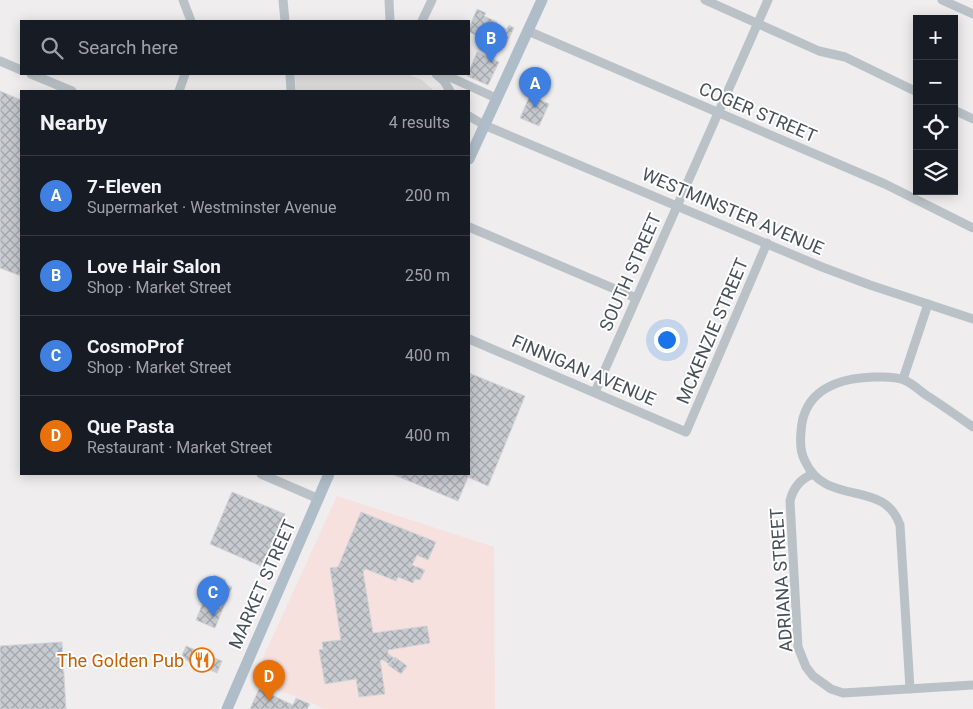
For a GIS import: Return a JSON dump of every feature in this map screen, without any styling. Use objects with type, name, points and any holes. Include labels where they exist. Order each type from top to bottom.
[{"type":"main road","points":[[470,158],[542,0]]},
{"type":"main road","name":"MARKET STREET","points":[[227,709],[330,475]]},
{"type":"street","points":[[182,0],[191,20]]},
{"type":"street","points":[[283,0],[285,20]]},
{"type":"street","points":[[389,0],[390,20]]},
{"type":"street","points":[[422,20],[432,0]]},
{"type":"street","points":[[705,0],[819,51],[845,57],[913,90]]},
{"type":"street","name":"SOUTH STREET","points":[[594,392],[768,0]]},
{"type":"street","points":[[942,0],[973,14]]},
{"type":"street","name":"COGER STREET","points":[[528,31],[885,184],[973,228]]},
{"type":"street","points":[[0,61],[20,70]]},
{"type":"street","points":[[33,75],[70,90]]},
{"type":"street","points":[[179,90],[185,75]]},
{"type":"street","points":[[290,75],[291,90]]},
{"type":"street","points":[[437,75],[444,81],[449,90]]},
{"type":"street","points":[[445,75],[496,98]]},
{"type":"street","points":[[958,112],[973,119]]},
{"type":"street","name":"WESTMINSTER AVENUE","points":[[470,117],[484,125],[862,282],[973,318]]},
{"type":"street","points":[[470,227],[636,298]]},
{"type":"street","name":"MCKENZIE STREET","points":[[686,432],[767,243]]},
{"type":"street","points":[[903,379],[928,304]]},
{"type":"street","name":"FINNIGAN AVENUE","points":[[470,339],[686,432]]},
{"type":"street","points":[[910,689],[900,525],[894,511],[880,500],[830,487],[813,474],[804,461],[801,450],[800,439],[803,416],[813,398],[831,385],[851,379],[883,377],[903,379],[973,427]]},
{"type":"street","name":"ADRIANA STREET","points":[[813,474],[801,480],[796,486],[790,501],[798,647],[806,667],[822,683],[843,693],[973,685]]},
{"type":"street","points":[[263,475],[319,499]]},
{"type":"shaded area","points":[[295,75],[410,75],[422,80],[433,90],[296,90]]},
{"type":"shaded area","points":[[337,496],[494,547],[495,709],[325,709],[295,696],[252,682]]},
{"type":"building","points":[[477,9],[486,13],[484,16],[497,22],[496,24],[507,29],[509,25],[514,28],[504,48],[470,32],[470,26]]},
{"type":"building","points":[[477,52],[499,62],[488,85],[467,76],[470,75],[470,69]]},
{"type":"building","points":[[0,91],[20,100],[20,276],[0,268]]},
{"type":"building","points":[[530,95],[549,104],[539,126],[520,118]]},
{"type":"building","points":[[470,373],[525,396],[488,486],[468,477],[458,501],[394,475],[470,475]]},
{"type":"building","points":[[232,492],[285,514],[263,567],[210,544]]},
{"type":"building","points":[[361,512],[436,542],[428,560],[417,555],[412,565],[425,570],[420,580],[415,579],[413,583],[398,577],[396,581],[366,569],[363,571],[373,633],[427,626],[430,643],[388,650],[388,654],[394,658],[389,664],[380,660],[385,694],[359,697],[356,679],[325,684],[319,650],[323,649],[322,642],[341,640],[330,568],[338,567]]},
{"type":"building","points":[[214,575],[226,580],[224,584],[232,587],[215,628],[196,620]]},
{"type":"building","points":[[62,642],[66,709],[0,709],[0,646]]},
{"type":"building","name":"The Golden Pub","points":[[186,646],[222,661],[217,673],[181,658]]},
{"type":"building","points":[[395,657],[407,666],[401,674],[388,665]]},
{"type":"building","points":[[259,689],[293,705],[296,698],[310,704],[307,709],[250,709]]},
{"type":"place","name":"Love Hair Salon","points":[[491,63]]},
{"type":"place","name":"7-Eleven","points":[[535,108]]},
{"type":"place","name":"CosmoProf","points":[[213,617]]},
{"type":"place","name":"The Golden Pub","points":[[202,660]]},
{"type":"place","name":"Que Pasta","points":[[269,701]]}]
